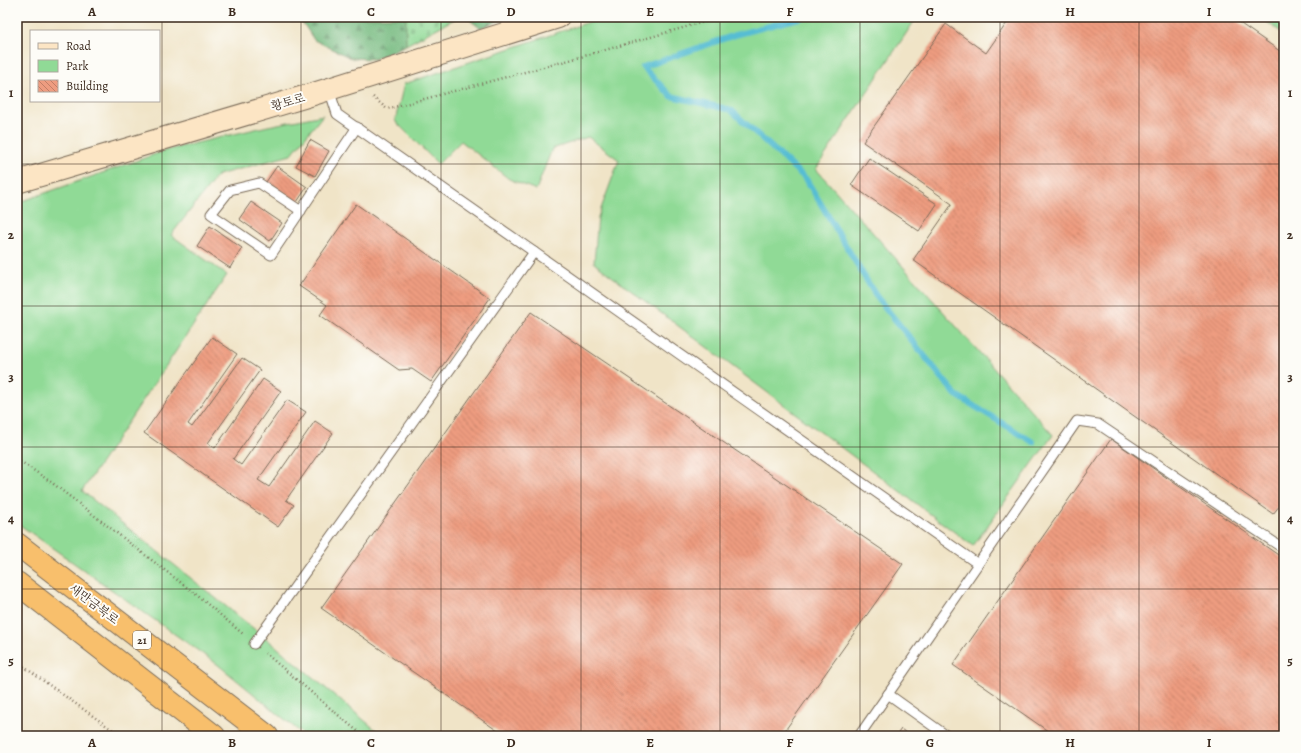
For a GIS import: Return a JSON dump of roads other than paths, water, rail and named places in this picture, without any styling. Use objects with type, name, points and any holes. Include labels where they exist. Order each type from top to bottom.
[{"type":"highway","name":"새만금북로","points":[[17,544],[267,736]]},
{"type":"highway","points":[[17,583],[214,736]]},
{"type":"main road","name":"황토로","points":[[17,182],[355,81],[506,25],[558,17]]},
{"type":"lane","points":[[329,89],[338,114],[978,564]]},
{"type":"lane","points":[[301,211],[259,183],[230,190],[211,214],[271,255],[301,211],[357,127]]},
{"type":"lane","points":[[254,644],[534,252]]},
{"type":"lane","points":[[859,736],[1078,421],[1098,424],[1284,549]]},
{"type":"lane","points":[[888,694],[947,736]]},
{"type":"waterway","points":[[803,17],[735,35],[643,67],[671,96],[731,110],[806,179],[876,296],[956,395],[1033,442]]}]
